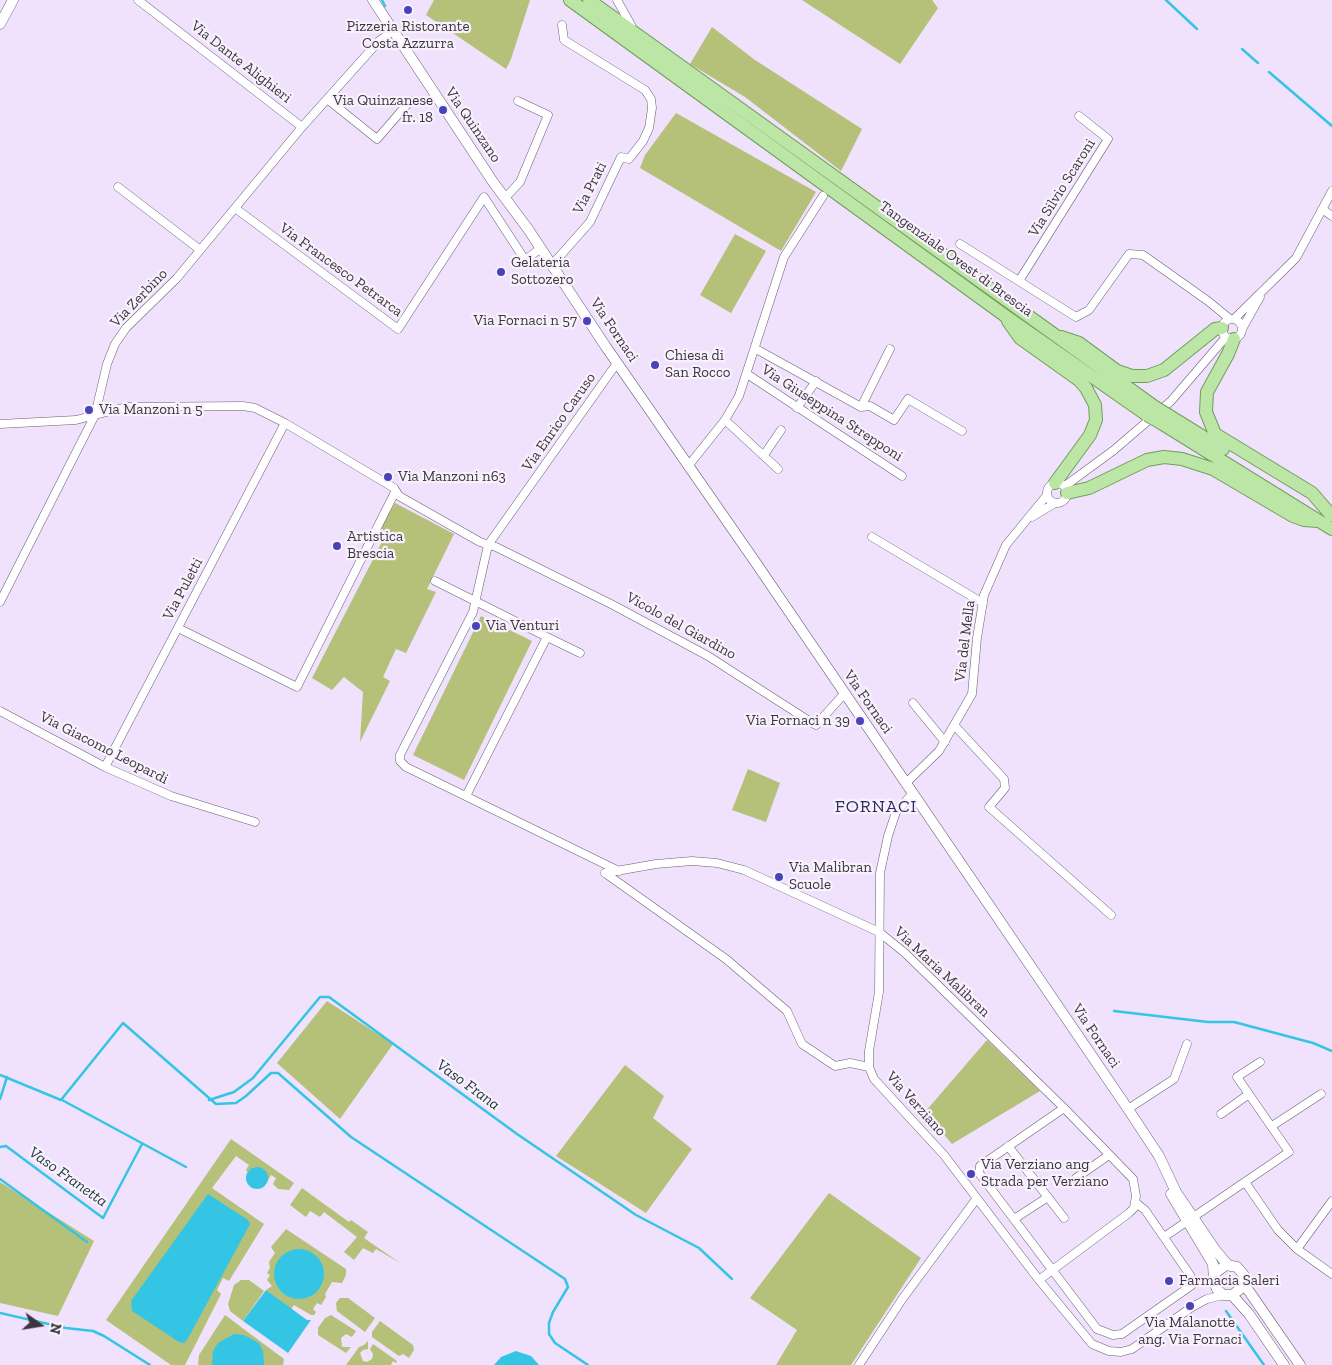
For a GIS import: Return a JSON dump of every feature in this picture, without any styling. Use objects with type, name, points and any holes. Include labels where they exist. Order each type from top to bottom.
[{"type":"main road","name":"Tangenziale Ovest di Brescia","points":[[570,0],[1004,314],[1151,411],[1331,515]]},
{"type":"main road","name":"Tangenziale Ovest di Brescia","points":[[589,0],[1051,334],[1151,411]]},
{"type":"main road","points":[[1004,314],[1020,338],[1079,380],[1086,388],[1095,405],[1096,420],[1090,435],[1062,487],[1089,488],[1147,460],[1164,457],[1182,459],[1213,468],[1293,516],[1304,520],[1318,521]]},
{"type":"main road","points":[[1051,334],[1079,343],[1118,371],[1140,377],[1155,375],[1164,370],[1215,329],[1230,328],[1228,354],[1207,392],[1206,412],[1215,434],[1312,493],[1331,515]]},
{"type":"main road","name":"Tangenziale Ovest di Brescia","points":[[1165,419],[1332,529]]},
{"type":"street","points":[[0,24],[13,0]]},
{"type":"street","name":"Via Dante Alighieri","points":[[138,0],[302,126]]},
{"type":"street","name":"Via Quinzano","points":[[372,0],[493,182],[506,197],[552,265]]},
{"type":"street","points":[[617,0],[628,23],[668,51],[681,65]]},
{"type":"street","name":"Via Prati","points":[[552,265],[590,222],[621,157],[629,159],[643,141],[649,128],[652,108],[651,99],[646,90],[564,40],[562,25]]},
{"type":"street","name":"Via Zerbino","points":[[0,602],[95,415],[107,364],[114,344],[126,328],[161,296],[302,126],[380,41],[393,31]]},
{"type":"street","points":[[327,99],[376,139],[410,101]]},
{"type":"street","points":[[506,197],[520,182],[548,115],[518,101]]},
{"type":"street","name":"Via Silvio Scaroni","points":[[1019,282],[1108,139],[1079,116]]},
{"type":"street","points":[[118,187],[199,249]]},
{"type":"street","name":"Via del Mella","points":[[906,783],[934,758],[955,726],[972,694],[983,603],[1006,545],[1047,495],[1049,486],[1062,487],[1114,450],[1171,401],[1230,328],[1296,258],[1332,191]]},
{"type":"street","points":[[689,465],[725,420],[739,396],[756,349],[784,256],[823,196]]},
{"type":"street","name":"Via Francesco Petrarca","points":[[235,208],[398,329],[484,197],[525,260],[541,248]]},
{"type":"street","points":[[1322,209],[1332,216]]},
{"type":"street","points":[[960,244],[1076,318],[1089,310],[1129,254],[1143,255],[1208,301],[1230,328]]},
{"type":"street","name":"Via Fornaci","points":[[552,265],[1159,1156],[1214,1264],[1215,1286]]},
{"type":"street","name":"Via del Mella","points":[[1230,328],[1263,291]]},
{"type":"street","points":[[756,349],[861,406],[870,406],[894,420],[908,399],[962,432]]},
{"type":"street","points":[[861,406],[890,349]]},
{"type":"street","name":"Via Enrico Caruso","points":[[488,545],[618,363]]},
{"type":"street","name":"Via Giuseppina Strepponi","points":[[746,374],[902,476]]},
{"type":"street","points":[[797,408],[816,381]]},
{"type":"street","points":[[0,424],[76,420],[126,407],[242,406],[265,412],[285,423],[394,488],[399,496],[488,545],[477,600],[400,755],[400,761],[406,767],[619,871]]},
{"type":"street","points":[[725,420],[778,469]]},
{"type":"street","name":"Via Puletti","points":[[105,767],[285,423]]},
{"type":"street","points":[[764,455],[781,430]]},
{"type":"street","name":"Via del Mella","points":[[1026,520],[1065,499],[1062,487]]},
{"type":"street","points":[[178,628],[296,687],[395,492]]},
{"type":"street","points":[[1047,495],[1055,503]]},
{"type":"street","points":[[872,537],[983,603]]},
{"type":"street","name":"Vicolo del Giardino","points":[[488,545],[496,547],[614,605],[708,656],[816,725],[844,694]]},
{"type":"street","points":[[434,581],[477,600],[580,653]]},
{"type":"street","points":[[466,796],[547,637]]},
{"type":"street","points":[[913,703],[945,742]]},
{"type":"street","name":"Via Giacomo Leopardi","points":[[0,710],[105,767],[170,796],[255,822]]},
{"type":"street","points":[[955,726],[1004,779],[1005,788],[989,807],[1111,915]]},
{"type":"street","name":"Via Verziano","points":[[913,793],[896,812],[888,836],[880,873],[879,992],[868,1051],[869,1067],[884,1092],[944,1155],[1085,1339],[1100,1348],[1121,1352],[1132,1349],[1192,1307]]},
{"type":"street","name":"Via Maria Malibran","points":[[869,1067],[850,1063],[836,1066],[802,1044],[787,1010],[726,959],[605,873],[656,864],[692,861],[717,863],[744,870],[879,932],[905,953],[1064,1108],[1109,1155],[1131,1174],[1136,1187],[1135,1202]]},
{"type":"street","points":[[1128,1109],[1174,1079],[1187,1044]]},
{"type":"street","points":[[1164,1237],[1289,1152],[1237,1077],[1260,1062]]},
{"type":"street","points":[[1221,1114],[1249,1094]]},
{"type":"street","points":[[1272,1126],[1322,1094]]},
{"type":"street","points":[[1039,1280],[1053,1269],[1129,1213],[1135,1202],[1145,1210],[1164,1237],[1190,1275],[1192,1285],[1122,1334],[1105,1334],[1098,1329],[1053,1269],[979,1173],[980,1166],[1064,1108]]},
{"type":"street","points":[[1008,1146],[1064,1218]]},
{"type":"street","points":[[1076,1178],[1109,1155]]},
{"type":"street","points":[[1245,1182],[1278,1230],[1298,1249],[1332,1274]]},
{"type":"street","points":[[1014,1219],[1048,1196]]},
{"type":"street","points":[[859,1365],[903,1298],[977,1198]]},
{"type":"street","points":[[1298,1249],[1332,1202]]},
{"type":"street","name":"Via Fornaci","points":[[1190,1220],[1228,1264],[1241,1270],[1244,1284],[1300,1365]]},
{"type":"street","points":[[1215,1273],[1221,1267],[1228,1264]]},
{"type":"street","points":[[1192,1307],[1207,1299],[1228,1295],[1241,1290],[1244,1284]]},
{"type":"street","points":[[1192,1307],[1215,1286],[1249,1314],[1284,1365]]},
{"type":"street","points":[[1140,1322],[1151,1336]]},
{"type":"green space","points":[[434,0],[530,0],[506,69],[426,15]]},
{"type":"green space","points":[[802,0],[932,0],[938,8],[900,64]]},
{"type":"green space","points":[[712,27],[755,60],[862,129],[841,171],[745,97],[690,64]]},
{"type":"green space","points":[[676,113],[816,192],[781,251],[640,168],[645,155]]},
{"type":"green space","points":[[735,234],[766,251],[731,313],[700,295]]},
{"type":"green space","points":[[395,503],[454,534],[427,589],[436,592],[406,653],[396,649],[383,677],[390,681],[360,742],[363,692],[344,677],[332,690],[312,678],[386,534],[381,527]]},
{"type":"green space","points":[[481,616],[532,641],[464,780],[413,755]]},
{"type":"green space","points":[[748,769],[780,783],[766,822],[732,810]]},
{"type":"green space","points":[[327,1001],[393,1044],[340,1119],[277,1063]]},
{"type":"green space","points":[[987,1040],[1040,1091],[952,1144],[925,1112]]},
{"type":"green space","points":[[625,1065],[664,1096],[653,1118],[692,1149],[646,1213],[556,1156]]},
{"type":"green space","points":[[231,1139],[294,1183],[289,1190],[278,1189],[273,1184],[276,1178],[271,1175],[267,1182],[254,1167],[247,1172],[246,1170],[249,1165],[236,1156],[212,1188],[264,1224],[229,1281],[223,1278],[217,1290],[221,1294],[185,1365],[171,1365],[106,1320]]},
{"type":"green space","points":[[0,1182],[94,1241],[58,1316],[0,1303]]},
{"type":"green space","points":[[302,1188],[349,1222],[351,1220],[368,1232],[364,1238],[400,1263],[376,1249],[373,1253],[363,1248],[354,1260],[344,1252],[357,1237],[324,1212],[320,1217],[310,1211],[306,1217],[290,1205]]},
{"type":"green space","points":[[829,1193],[921,1258],[851,1365],[776,1365],[797,1330],[750,1298]]},
{"type":"green space","points":[[286,1229],[346,1269],[346,1275],[342,1283],[332,1282],[321,1305],[317,1303],[313,1309],[316,1312],[314,1315],[294,1305],[291,1309],[266,1290],[272,1286],[267,1280],[270,1275],[267,1273],[270,1268],[269,1262],[275,1253],[271,1247]]},
{"type":"green space","points":[[241,1280],[249,1280],[264,1291],[243,1321],[230,1311],[228,1304],[234,1285]]},
{"type":"green space","points":[[340,1298],[348,1298],[375,1318],[365,1332],[337,1311],[336,1303]]},
{"type":"green space","points":[[225,1315],[284,1359],[283,1365],[198,1365],[199,1355]]},
{"type":"green space","points":[[331,1315],[356,1331],[352,1337],[346,1334],[341,1338],[342,1347],[351,1347],[346,1353],[318,1335],[318,1328],[325,1318]]},
{"type":"green space","points":[[380,1321],[413,1345],[414,1350],[409,1358],[403,1354],[399,1356],[372,1337],[372,1332]]},
{"type":"green space","points":[[368,1341],[368,1349],[360,1353],[363,1361],[367,1362],[372,1359],[373,1354],[370,1349],[373,1344],[397,1361],[396,1363],[393,1361],[391,1365],[346,1365],[359,1347]]},
{"type":"water","points":[[257,1167],[265,1170],[268,1178],[265,1186],[257,1189],[249,1186],[246,1178],[249,1170]]},
{"type":"water","points":[[208,1194],[248,1220],[250,1224],[184,1343],[179,1342],[132,1311],[131,1301]]},
{"type":"water","points":[[294,1249],[304,1249],[317,1256],[324,1269],[324,1279],[317,1292],[304,1299],[294,1299],[285,1295],[278,1288],[274,1279],[274,1269],[278,1260],[285,1253]]},
{"type":"water","points":[[266,1290],[307,1320],[311,1320],[288,1353],[243,1321]]},
{"type":"water","points":[[234,1334],[244,1335],[259,1343],[263,1351],[264,1365],[212,1365],[213,1351],[218,1343]]},
{"type":"water","points":[[516,1351],[531,1356],[539,1365],[494,1365],[501,1357]]},
{"type":"waterway","points":[[382,0],[385,6]]},
{"type":"waterway","points":[[1166,0],[1197,29]]},
{"type":"waterway","points":[[1242,49],[1258,63]]},
{"type":"waterway","points":[[1269,72],[1332,126]]},
{"type":"waterway","name":"Vaso Frana","points":[[209,1100],[234,1092],[253,1078],[320,997],[329,997],[517,1134],[636,1215],[699,1248],[732,1279]]},
{"type":"waterway","points":[[1114,1011],[1208,1022],[1234,1022],[1313,1043],[1332,1051]]},
{"type":"waterway","name":"Vaso Frana","points":[[0,1075],[61,1100],[123,1023],[216,1104],[236,1103],[271,1073],[278,1073],[351,1137],[565,1279],[568,1287],[553,1312],[549,1323],[549,1334],[555,1343],[588,1365]]},
{"type":"waterway","points":[[0,1099],[7,1077]]},
{"type":"waterway","name":"Vaso Frana","points":[[62,1100],[186,1167]]},
{"type":"waterway","name":"Vaso Franetta","points":[[0,1147],[6,1146],[103,1218],[142,1144]]},
{"type":"waterway","name":"Vaso Franetta","points":[[0,1179],[87,1242]]},
{"type":"waterway","points":[[1226,1311],[1264,1365]]},
{"type":"waterway","points":[[0,1313],[66,1328],[93,1331],[150,1365]]},
{"type":"place","name":"Pizzeria Ristorante Costa Azzurra","points":[[408,10]]},
{"type":"place","name":"Via Quinzanese fr. 18","points":[[443,110]]},
{"type":"place","name":"Gelateria Sottozero","points":[[501,272]]},
{"type":"place","name":"Via Fornaci n 57","points":[[587,321]]},
{"type":"place","name":"Chiesa di San Rocco","points":[[655,365]]},
{"type":"place","name":"Via Manzoni n 5","points":[[89,410]]},
{"type":"place","name":"Via Manzoni n63","points":[[388,477]]},
{"type":"place","name":"Artistica Brescia","points":[[337,546]]},
{"type":"place","name":"Via Venturi","points":[[476,626]]},
{"type":"place","name":"Via Fornaci n 39","points":[[860,721]]},
{"type":"place","name":"Via Malibran Scuole","points":[[779,877]]},
{"type":"place","name":"Via Verziano ang Strada per Verziano","points":[[971,1174]]},
{"type":"place","name":"Farmacia Saleri","points":[[1169,1281]]},
{"type":"place","name":"Via Malanotte ang. Via Fornaci","points":[[1190,1306]]},
{"type":"district","name":"FORNACI","points":[[876,807]]}]
